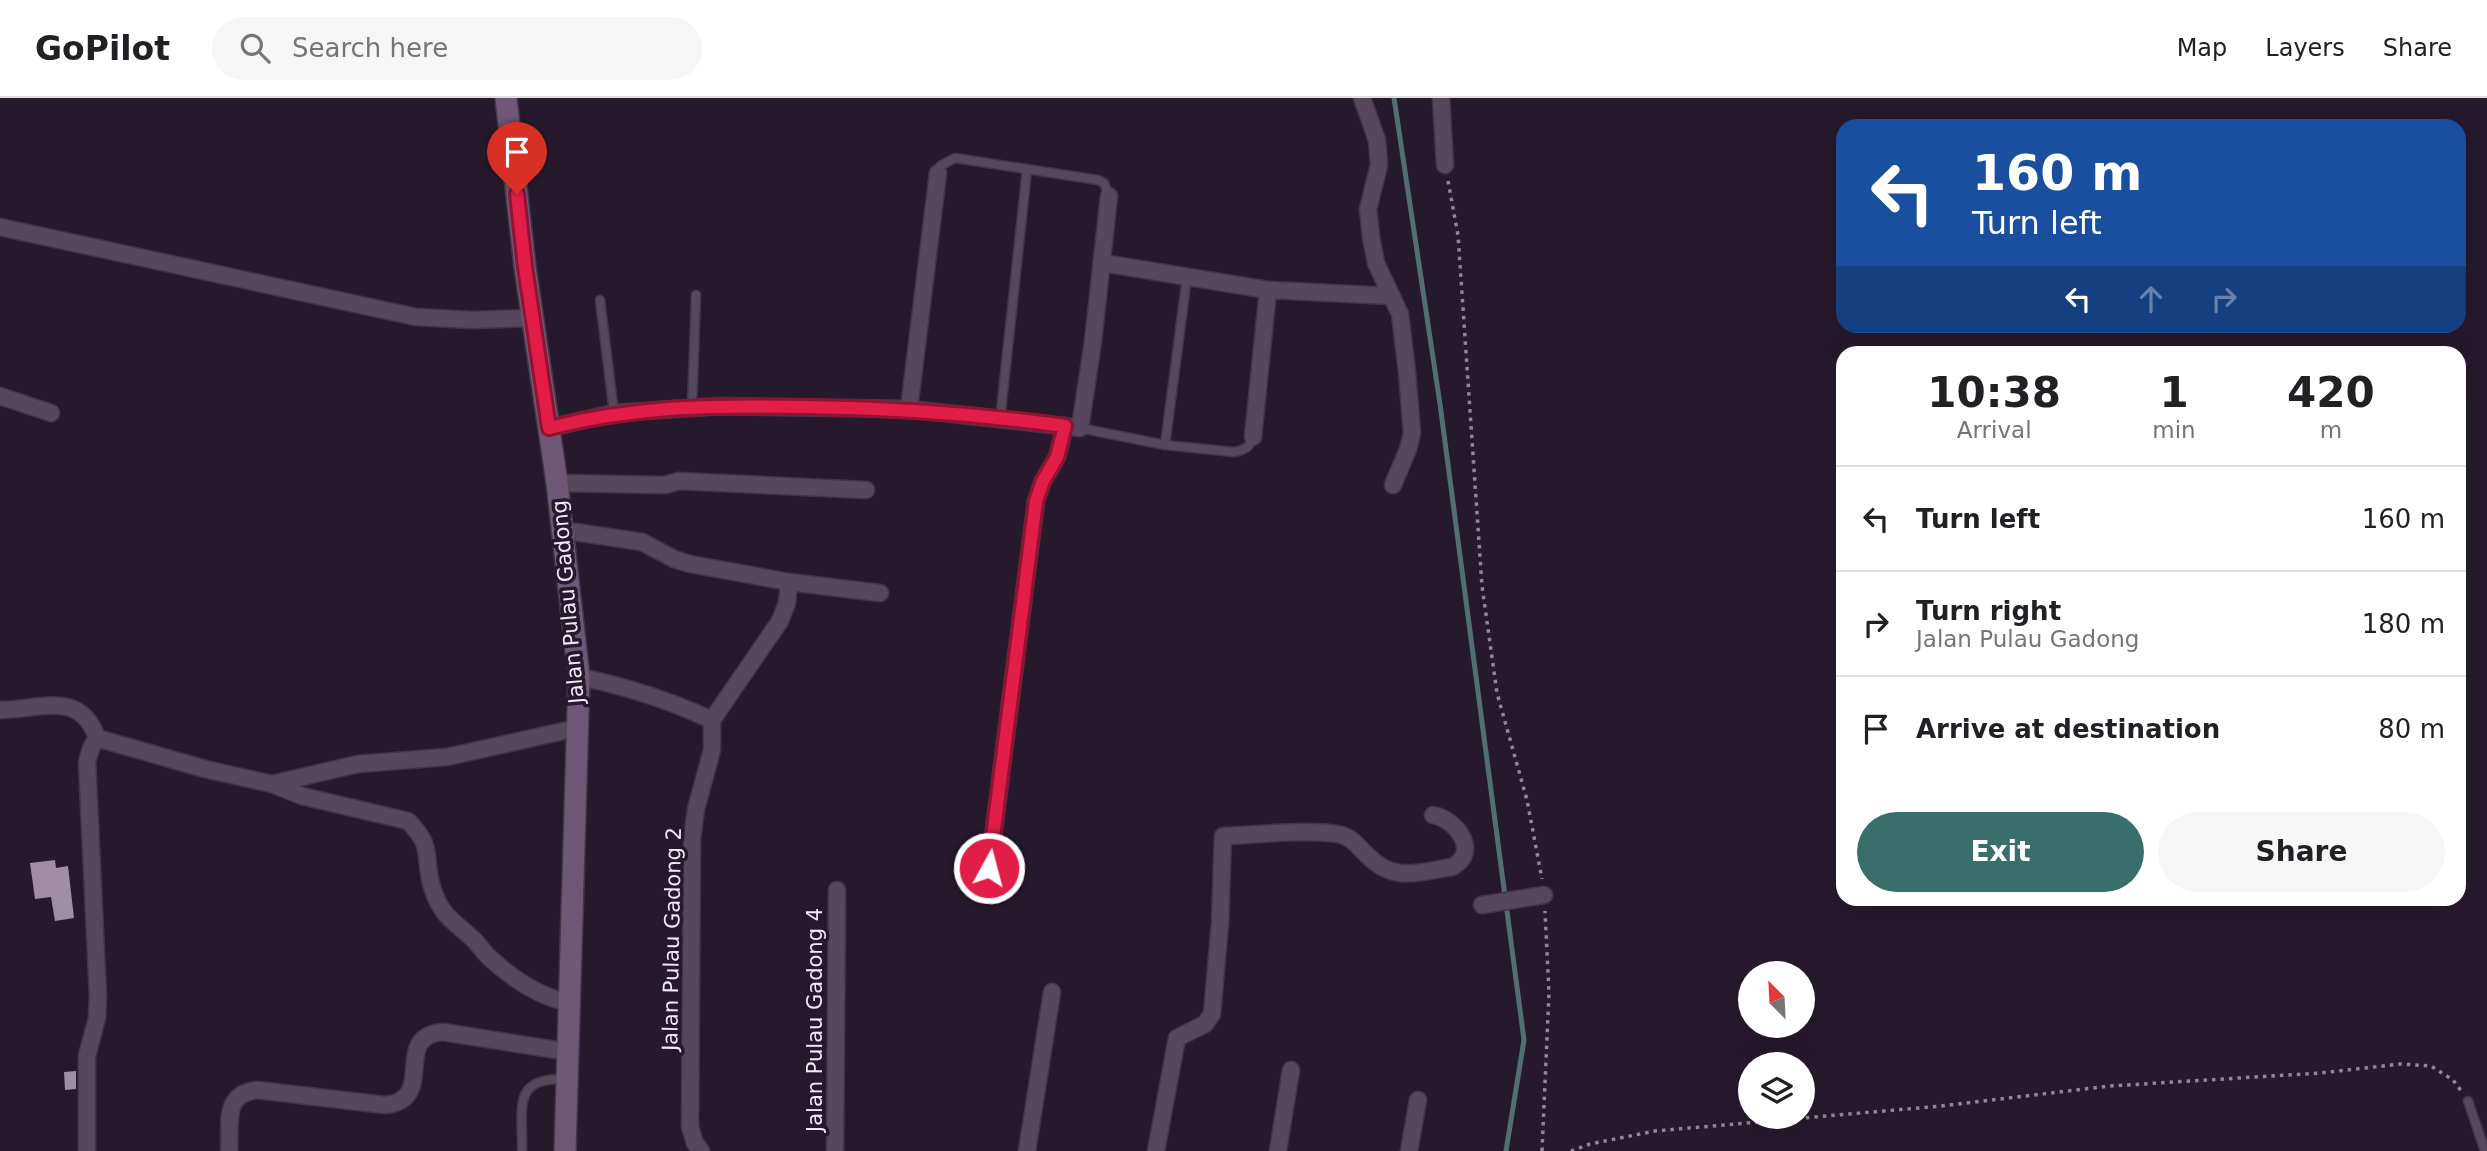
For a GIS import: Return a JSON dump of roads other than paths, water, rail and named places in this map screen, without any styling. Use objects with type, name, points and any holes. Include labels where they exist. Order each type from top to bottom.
[{"type":"main road","name":"Jalan Pulau Gadong","points":[[506,98],[533,318],[557,483],[579,677],[565,1151]]},
{"type":"street","points":[[1362,98],[1377,141],[1379,165],[1368,209],[1371,237],[1376,263],[1400,314],[1412,433],[1393,485]]},
{"type":"street","points":[[1441,98],[1445,165]]},
{"type":"street","points":[[909,409],[937,173]]},
{"type":"street","points":[[989,868],[1036,501],[1043,481],[1073,427],[1103,263],[1109,196]]},
{"type":"street","points":[[0,226],[416,317],[472,320],[533,318]]},
{"type":"street","points":[[1103,263],[1268,290],[1391,296]]},
{"type":"street","points":[[1253,436],[1268,290]]},
{"type":"street","points":[[0,397],[51,413]]},
{"type":"street","points":[[549,428],[614,413],[692,406],[909,409],[1073,427]]},
{"type":"street","points":[[557,483],[665,485],[679,481],[866,490]]},
{"type":"street","points":[[562,530],[642,542],[674,559],[690,564],[789,582],[880,593]]},
{"type":"street","points":[[579,677],[621,685],[671,701],[712,719],[780,621],[787,603],[789,582]]},
{"type":"street","points":[[0,710],[59,705],[75,708],[86,715],[97,738],[205,769],[272,783],[302,796],[408,821],[421,834],[428,851],[428,868],[433,890],[441,908],[454,925],[531,990],[551,1000],[570,1003]]},
{"type":"street","name":"Jalan Pulau Gadong 2","points":[[701,1151],[695,1143],[690,1127],[692,839],[696,809],[712,750],[712,719]]},
{"type":"street","points":[[272,783],[358,764],[447,757],[578,728]]},
{"type":"street","points":[[87,1151],[87,1056],[97,1018],[98,996],[87,762],[97,738]]},
{"type":"street","points":[[1156,1151],[1177,1038],[1205,1024],[1212,1014],[1220,923],[1223,836],[1328,833],[1346,836],[1376,864],[1388,871],[1404,875],[1452,867],[1464,856],[1466,848],[1463,836],[1447,819],[1433,815]]},
{"type":"street","name":"Jalan Pulau Gadong 4","points":[[835,1151],[837,890]]},
{"type":"street","points":[[1482,905],[1540,896]]},
{"type":"street","points":[[1027,1151],[1052,992]]},
{"type":"street","points":[[229,1151],[231,1107],[234,1100],[248,1091],[385,1105],[398,1104],[412,1089],[416,1049],[430,1033],[443,1032],[569,1052]]},
{"type":"street","points":[[1278,1151],[1291,1070]]},
{"type":"street","points":[[1409,1151],[1418,1100]]},
{"type":"lane","points":[[937,173],[940,166],[955,158],[1098,180],[1104,183],[1109,196]]},
{"type":"lane","points":[[1000,420],[1027,170]]},
{"type":"lane","points":[[1165,445],[1187,277]]},
{"type":"lane","points":[[692,406],[696,295]]},
{"type":"lane","points":[[600,300],[614,413]]},
{"type":"lane","points":[[1073,427],[1165,445],[1234,452],[1250,445],[1253,436]]},
{"type":"lane","points":[[522,1151],[523,1097],[528,1087],[539,1080],[567,1079]]},
{"type":"lane","points":[[2468,1101],[2485,1151]]},
{"type":"waterway","points":[[1394,98],[1440,404],[1524,1040],[1506,1151]]}]
